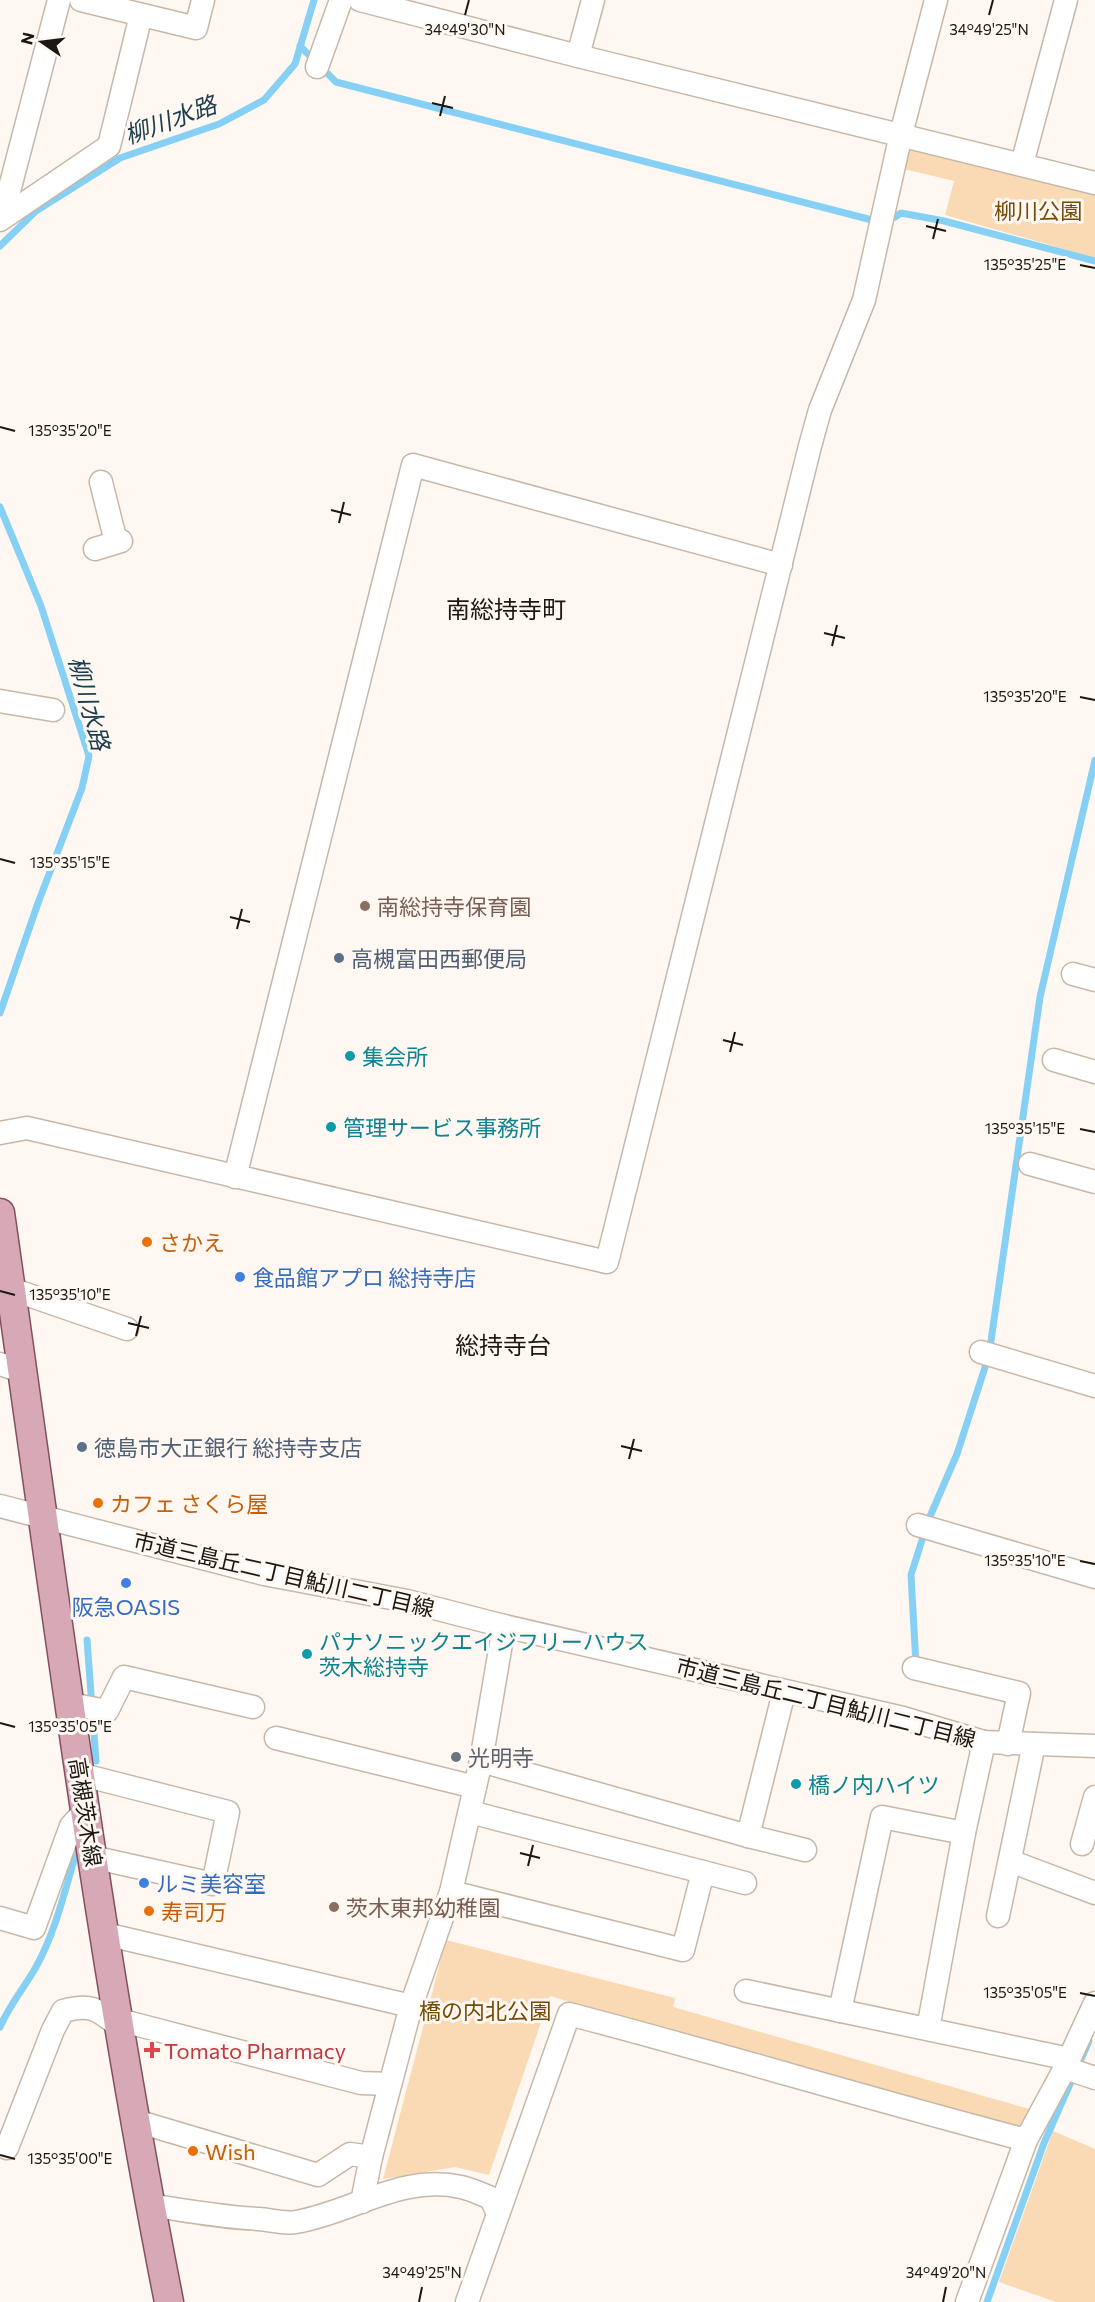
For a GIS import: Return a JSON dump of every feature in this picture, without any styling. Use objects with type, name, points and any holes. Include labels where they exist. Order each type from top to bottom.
[{"type":"main road","name":"高槻茨木線","points":[[0,1213],[11,1289],[11,1368],[44,1518],[92,1857],[150,2205],[169,2302]]},
{"type":"street","points":[[1,219],[58,0]]},
{"type":"street","points":[[81,0],[196,28],[203,0]]},
{"type":"street","points":[[316,66],[340,0]]},
{"type":"street","points":[[360,0],[1095,183]]},
{"type":"street","points":[[578,56],[593,0]]},
{"type":"street","points":[[0,1133],[27,1128],[607,1262],[820,410],[864,300],[901,134],[936,0]]},
{"type":"street","points":[[1022,164],[1066,0]]},
{"type":"street","points":[[1,219],[109,146],[141,15]]},
{"type":"street","points":[[235,1177],[413,465],[781,565]]},
{"type":"street","points":[[101,482],[111,544]]},
{"type":"street","points":[[0,701],[53,710]]},
{"type":"street","points":[[1073,974],[1095,980]]},
{"type":"street","points":[[1054,1060],[1095,1072]]},
{"type":"street","points":[[1030,1164],[1095,1182]]},
{"type":"street","points":[[11,1289],[128,1329]]},
{"type":"street","points":[[981,1352],[1095,1386]]},
{"type":"street","name":"市道三島丘二丁目鮎川二丁目線","points":[[0,1506],[264,1574],[407,1601],[504,1626],[638,1655],[784,1692],[903,1718],[984,1742],[1095,1746]]},
{"type":"street","points":[[918,1525],[1095,1577]]},
{"type":"street","points":[[362,2202],[371,2157],[411,2006],[451,1892],[481,1761],[504,1626]]},
{"type":"street","points":[[914,1668],[1019,1693],[1008,1744]]},
{"type":"street","points":[[70,1704],[106,1710],[124,1677],[253,1707]]},
{"type":"street","points":[[748,1836],[784,1692]]},
{"type":"street","points":[[276,1738],[475,1787]]},
{"type":"street","points":[[928,2029],[964,1833],[984,1742]]},
{"type":"street","points":[[998,1916],[1034,1744]]},
{"type":"street","points":[[481,1761],[748,1836],[806,1850]]},
{"type":"street","points":[[80,1774],[228,1812],[213,1884],[92,1857]]},
{"type":"street","points":[[1082,1844],[1095,1797]]},
{"type":"street","points":[[0,1918],[34,1928],[71,1826],[85,1811]]},
{"type":"street","points":[[470,1812],[745,1883]]},
{"type":"street","points":[[840,2011],[882,1817],[964,1833]]},
{"type":"street","points":[[1010,1861],[1095,1893]]},
{"type":"street","points":[[451,1892],[683,1950],[703,1872]]},
{"type":"street","points":[[105,1934],[411,2006]]},
{"type":"street","points":[[746,1991],[928,2029],[1067,2063],[1095,2078]]},
{"type":"street","points":[[967,2302],[1026,2139],[1067,2063],[1095,2003]]},
{"type":"street","points":[[7,2148],[10,2110],[63,2011],[79,2007],[96,2008],[120,2024],[361,2083],[390,2084]]},
{"type":"street","points":[[467,2302],[569,2014],[676,2042],[906,2109],[1026,2139]]},
{"type":"street","points":[[136,2121],[318,2175],[350,2154],[371,2157]]},
{"type":"street","points":[[150,2205],[244,2219],[294,2222],[346,2209],[379,2194],[408,2186],[461,2187],[491,2198],[498,2214]]},
{"type":"street","points":[[244,2219],[257,2224],[294,2227],[346,2214],[380,2199],[406,2191],[461,2187]]},
{"type":"green space","name":"柳川公園","points":[[917,144],[1095,194],[1095,258],[945,215],[954,181],[904,169],[909,150]]},
{"type":"green space","name":"橋の内北公園","points":[[446,1940],[675,1998],[673,2007],[1033,2110],[1015,2134],[550,1996],[489,2175],[455,2167],[383,2179]]},
{"type":"green space","points":[[1053,2131],[1095,2149],[1095,2302],[1056,2302],[999,2282]]},
{"type":"waterway","name":"柳川水路","points":[[0,246],[36,211],[120,158],[219,124],[264,100],[295,64],[314,0]]},
{"type":"waterway","points":[[300,46],[314,60]]},
{"type":"waterway","points":[[322,68],[336,82],[872,220]]},
{"type":"waterway","points":[[895,217],[901,213],[944,221],[1095,261]]},
{"type":"waterway","name":"柳川水路","points":[[0,507],[41,606],[89,756],[82,788],[38,903],[0,1013]]},
{"type":"waterway","points":[[916,1665],[911,1575],[928,1521],[957,1454],[989,1355],[1040,997],[1095,760]]},
{"type":"waterway","points":[[87,1640],[96,1761]]},
{"type":"waterway","points":[[0,2027],[43,1952],[55,1922],[79,1843]]},
{"type":"waterway","points":[[987,2302],[1044,2143],[1089,2041]]},
{"type":"place","name":"南総持寺保育園","points":[[365,906]]},
{"type":"place","name":"高槻富田西郵便局","points":[[339,958]]},
{"type":"place","name":"集会所","points":[[350,1056]]},
{"type":"place","name":"管理サービス事務所","points":[[331,1127]]},
{"type":"place","name":"さかえ","points":[[147,1242]]},
{"type":"place","name":"食品館アプロ 総持寺店","points":[[240,1277]]},
{"type":"place","name":"徳島市大正銀行 総持寺支店","points":[[82,1447]]},
{"type":"place","name":"カフェ さくら屋","points":[[98,1503]]},
{"type":"place","name":"阪急OASIS","points":[[126,1583]]},
{"type":"place","name":"パナソニックエイジフリーハウス 茨木総持寺","points":[[307,1654]]},
{"type":"place","name":"光明寺","points":[[456,1757]]},
{"type":"place","name":"橋ノ内ハイツ","points":[[796,1784]]},
{"type":"place","name":"ルミ美容室","points":[[144,1883]]},
{"type":"place","name":"茨木東邦幼稚園","points":[[334,1907]]},
{"type":"place","name":"寿司万","points":[[149,1911]]},
{"type":"place","name":"Tomato Pharmacy","points":[[152,2050]]},
{"type":"place","name":"Wish","points":[[193,2151]]},
{"type":"district","name":"南総持寺町","points":[[506,608]]},
{"type":"district","name":"総持寺台","points":[[503,1344]]}]
